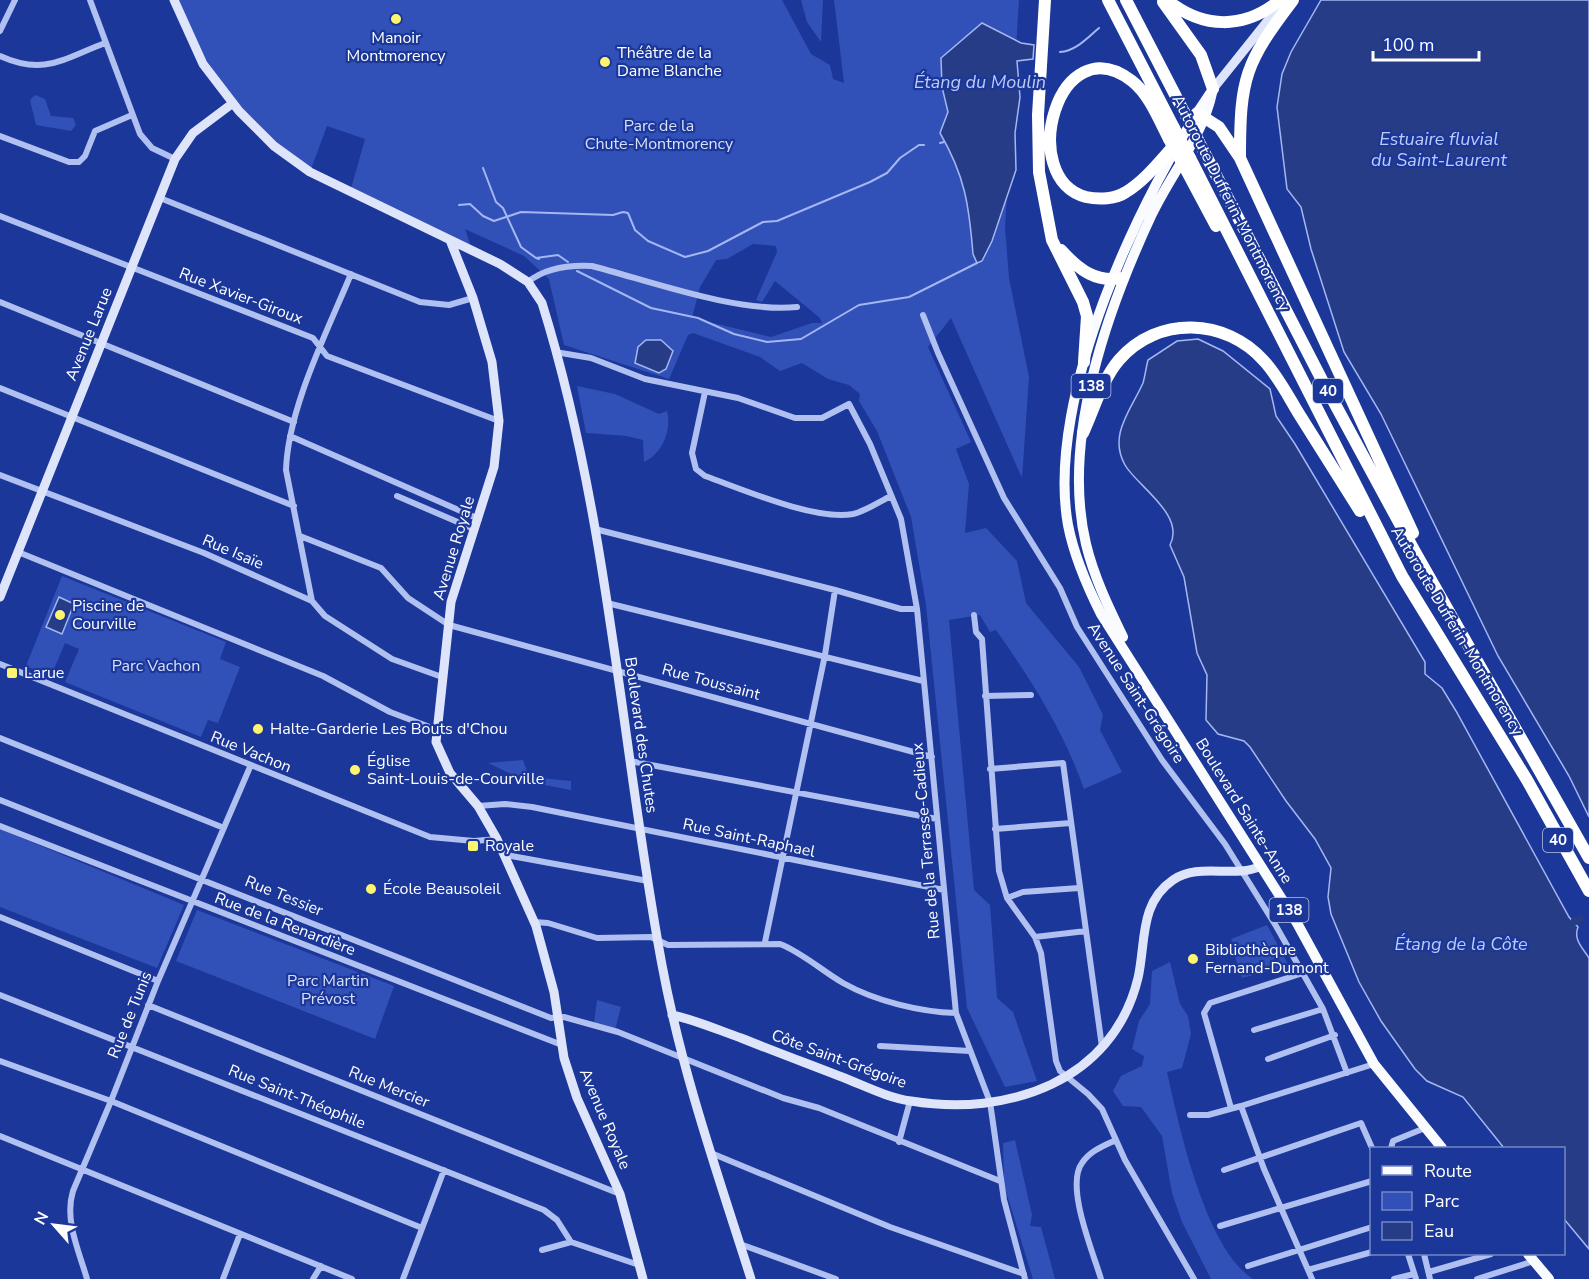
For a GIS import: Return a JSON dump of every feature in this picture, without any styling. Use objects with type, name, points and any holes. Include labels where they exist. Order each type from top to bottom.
[{"type":"highway","points":[[1045,0],[1038,144],[1042,197],[1052,240],[1083,302],[1088,328],[1084,362]]},
{"type":"highway","name":"Autoroute Dufferin-Montmorency","points":[[1108,0],[1248,287],[1289,355],[1402,576],[1527,780],[1589,891]]},
{"type":"highway","name":"Autoroute Dufferin-Montmorency","points":[[1126,0],[1196,114],[1199,142],[1323,382],[1462,638],[1589,858]]},
{"type":"highway","points":[[1161,0],[1201,56],[1213,88]]},
{"type":"highway","points":[[1167,0],[1199,19],[1226,23],[1253,18],[1280,0]]},
{"type":"highway","points":[[1240,158],[1240,116],[1246,74],[1262,40],[1293,0]]},
{"type":"highway","points":[[1098,70],[1121,75],[1133,81],[1175,135],[1143,179],[1125,193],[1094,198],[1083,196],[1064,182],[1054,163],[1051,139],[1054,115],[1064,88],[1074,78],[1098,70]]},
{"type":"highway","points":[[1196,114],[1223,132],[1240,158],[1462,638]]},
{"type":"highway","points":[[1052,240],[1081,270],[1093,276],[1118,279]]},
{"type":"highway","points":[[1083,433],[1110,373],[1119,360],[1139,343],[1169,329],[1181,327],[1209,328],[1230,335],[1255,351],[1273,372],[1402,576]]},
{"type":"highway","name":"40","points":[[1527,780],[1589,900]]},
{"type":"main road","name":"Boulevard Sainte-Anne","points":[[1138,669],[1101,590],[1085,542],[1080,491],[1083,433],[1092,380],[1118,279],[1153,212],[1196,114],[1213,88]]},
{"type":"main road","name":"Boulevard Sainte-Anne","points":[[1196,114],[1175,135],[1142,212],[1084,362],[1066,442],[1065,495],[1068,524],[1092,597],[1308,942],[1374,1064],[1440,1147]]},
{"type":"main road","points":[[1531,1257],[1549,1279]]},
{"type":"street","points":[[0,31],[15,0]]},
{"type":"street","points":[[90,0],[140,134],[153,148],[175,159]]},
{"type":"street","points":[[174,0],[203,64],[233,103],[274,146],[310,172],[450,240]]},
{"type":"street","name":"Boulevard Sainte-Anne","points":[[1213,88],[1285,0]]},
{"type":"street","points":[[0,56],[21,66],[47,65],[105,42]]},
{"type":"street","name":"Avenue Larue","points":[[0,597],[3,579],[18,552],[175,159],[193,133],[233,103]]},
{"type":"street","points":[[0,136],[69,162],[79,162],[85,156],[95,131],[132,115]]},
{"type":"street","points":[[160,198],[434,306],[449,305],[473,298]]},
{"type":"street","name":"Rue Xavier-Giroux","points":[[0,216],[313,338],[327,356],[499,421]]},
{"type":"street","name":"Boulevard des Chutes","points":[[450,240],[500,264],[528,282],[542,303],[595,529],[648,880],[672,1015],[709,1152],[751,1279]]},
{"type":"street","name":"Avenue Royale","points":[[450,240],[473,298],[492,362],[499,421],[494,466],[451,602],[435,742],[442,761],[478,806],[506,855],[545,950],[562,1045],[577,1098],[620,1194],[643,1279]]},
{"type":"street","points":[[528,282],[542,272],[576,266],[592,266],[748,307],[776,309],[797,307]]},
{"type":"street","points":[[312,601],[286,470],[290,436],[321,347],[351,274]]},
{"type":"street","points":[[0,302],[294,422]]},
{"type":"street","name":"Avenue Saint-Grégoire","points":[[923,315],[1004,498],[1060,588],[1077,627],[1162,760],[1243,872],[1323,1009],[1335,1035],[1347,1073]]},
{"type":"street","points":[[555,352],[591,357],[645,379],[705,392],[693,453],[696,469],[705,476],[786,504],[837,515],[862,511],[891,496]]},
{"type":"street","points":[[0,388],[294,506]]},
{"type":"street","name":"Rue de la Terrasse-Cadieux","points":[[705,392],[738,398],[795,418],[822,418],[849,404],[870,444],[901,519],[917,609],[956,1013],[990,1102],[1000,1181],[1024,1276]]},
{"type":"street","points":[[290,436],[478,519]]},
{"type":"street","name":"Rue Isaïe","points":[[0,475],[204,553],[312,601],[325,616],[392,659],[442,677]]},
{"type":"street","points":[[397,496],[474,529]]},
{"type":"street","points":[[595,529],[836,590],[901,609],[917,609]]},
{"type":"street","name":"Rue Toussaint","points":[[300,536],[381,568],[408,598],[449,625],[932,757]]},
{"type":"street","points":[[18,552],[322,676],[390,712],[435,729]]},
{"type":"street","points":[[765,942],[825,655],[836,590]]},
{"type":"street","points":[[607,603],[923,681]]},
{"type":"street","points":[[974,615],[976,632],[982,639],[999,871],[1007,898],[1035,937],[1041,954],[1056,1061],[1060,1071],[1095,1100],[1125,1160],[1194,1279]]},
{"type":"street","name":"Rue Vachon","points":[[0,664],[250,767],[430,837],[474,841],[497,839]]},
{"type":"street","points":[[985,696],[1031,695]]},
{"type":"street","points":[[0,738],[224,828]]},
{"type":"street","points":[[630,761],[937,819]]},
{"type":"street","points":[[990,769],[1063,764],[1102,1048]]},
{"type":"street","name":"Rue de Tunis","points":[[87,1279],[69,1211],[73,1191],[158,981],[250,767]]},
{"type":"street","name":"Rue Tessier","points":[[0,800],[551,1018],[564,1017],[618,1032],[783,1098],[819,1108],[1000,1181]]},
{"type":"street","name":"Rue Saint-Raphael","points":[[478,806],[505,804],[532,807],[781,859],[944,890]]},
{"type":"street","points":[[995,829],[1071,823]]},
{"type":"street","name":"Rue de la Renardière","points":[[0,826],[562,1045]]},
{"type":"street","points":[[506,855],[648,880]]},
{"type":"street","name":"Côte Saint-Grégoire","points":[[672,1015],[910,1101],[953,1104],[990,1102],[1037,1092],[1067,1077],[1102,1048],[1117,1030],[1129,1009],[1143,949],[1144,923],[1155,898],[1173,880],[1193,872],[1243,872],[1261,866]]},
{"type":"street","points":[[1007,898],[1023,892],[1079,888]]},
{"type":"street","points":[[0,917],[158,981]]},
{"type":"street","points":[[534,922],[548,923],[597,938],[651,937],[668,945],[765,942],[780,944],[792,949],[844,984],[875,996],[936,1012],[956,1013]]},
{"type":"street","points":[[1035,937],[1086,932]]},
{"type":"street","points":[[1231,1108],[1203,1013],[1205,1007],[1303,973]]},
{"type":"street","name":"Rue Saint-Théophile","points":[[0,994],[544,1210],[557,1220],[571,1242]]},
{"type":"street","name":"Rue Mercier","points":[[148,1005],[620,1194]]},
{"type":"street","points":[[1254,1030],[1323,1009]]},
{"type":"street","points":[[1268,1059],[1335,1035]]},
{"type":"street","points":[[880,1046],[970,1051]]},
{"type":"street","points":[[0,1061],[111,1101],[423,1228]]},
{"type":"street","points":[[1190,1115],[1208,1115],[1241,1106],[1374,1064]]},
{"type":"street","points":[[899,1142],[910,1101]]},
{"type":"street","points":[[1241,1106],[1259,1157],[1312,1279]]},
{"type":"street","points":[[1224,1170],[1361,1123],[1371,1147]]},
{"type":"street","points":[[1390,1146],[1425,1128]]},
{"type":"street","points":[[0,1136],[352,1279]]},
{"type":"street","points":[[1101,1279],[1076,1193],[1075,1177],[1081,1164],[1092,1152],[1116,1140]]},
{"type":"street","points":[[709,1152],[890,1227],[1024,1276]]},
{"type":"street","points":[[403,1279],[444,1170]]},
{"type":"street","points":[[1220,1226],[1370,1181]]},
{"type":"street","points":[[1248,1266],[1370,1227]]},
{"type":"street","points":[[223,1279],[240,1234]]},
{"type":"street","points":[[542,1250],[571,1242],[639,1265]]},
{"type":"street","points":[[740,1244],[836,1279]]},
{"type":"street","points":[[1308,1270],[1370,1252]]},
{"type":"street","points":[[1394,1279],[1415,1276],[1408,1255]]},
{"type":"street","points":[[1424,1255],[1430,1276],[1488,1255]]},
{"type":"street","points":[[1477,1279],[1531,1257]]},
{"type":"street","points":[[313,1279],[321,1266]]},
{"type":"green space","name":"Parc de la Chute-Montmorency","points":[[174,0],[782,0],[811,54],[830,65],[833,79],[844,83],[834,0],[1019,0],[1005,227],[1009,278],[1029,377],[1022,478],[951,318],[928,347],[971,442],[956,449],[969,484],[965,533],[986,528],[1017,561],[1026,603],[1079,667],[1103,715],[1100,730],[1122,772],[1084,789],[1076,767],[1046,706],[996,630],[990,632],[980,615],[949,620],[974,890],[990,905],[997,998],[1013,1012],[1037,1081],[1005,1087],[967,1008],[926,605],[911,517],[877,431],[859,401],[860,394],[849,385],[828,379],[802,363],[780,371],[760,357],[693,333],[688,335],[669,379],[564,345],[549,279],[524,256],[465,229],[472,250],[350,192],[365,139],[327,126],[310,172],[274,146],[203,64]],"holes":[[[753,244],[776,246],[777,252],[756,300],[762,302],[775,281],[820,318],[822,323],[812,323],[771,337],[692,318],[700,287],[716,260],[727,259]]]},
{"type":"green space","points":[[801,0],[823,0],[821,42],[807,22]]},
{"type":"green space","points":[[35,95],[45,99],[51,116],[73,118],[76,125],[71,131],[36,125],[30,100]]},
{"type":"green space","points":[[577,386],[615,394],[659,414],[667,411],[667,434],[661,448],[644,462],[643,440],[627,436],[586,433]]},
{"type":"green space","name":"Parc Vachon","points":[[62,576],[226,642],[220,659],[240,667],[218,723],[208,720],[201,737],[65,682],[79,649],[65,643],[51,676],[26,666]]},
{"type":"green space","points":[[523,760],[529,777],[571,781],[571,790],[528,782],[488,763]]},
{"type":"green space","points":[[0,829],[184,905],[157,968],[0,907]]},
{"type":"green space","name":"Parc Martin Prévost","points":[[197,910],[394,986],[375,1039],[176,961]]},
{"type":"green space","points":[[1267,925],[1289,966],[1242,978],[1235,956],[1239,955],[1231,939]]},
{"type":"green space","points":[[1170,962],[1180,1004],[1188,1016],[1191,1034],[1182,1068],[1167,1072],[1179,1123],[1196,1184],[1208,1214],[1221,1241],[1236,1263],[1253,1279],[1211,1279],[1182,1222],[1172,1193],[1162,1136],[1141,1107],[1123,1106],[1113,1091],[1121,1076],[1142,1066],[1144,1056],[1132,1049],[1139,1021],[1150,1004],[1152,971]]},
{"type":"green space","points":[[597,1000],[621,1007],[615,1030],[594,1023]]},
{"type":"green space","points":[[1015,1140],[1032,1215],[1030,1226],[1041,1227],[1055,1279],[1033,1279],[1004,1185],[1003,1143]]},
{"type":"water","name":"Estuaire fluvial du Saint-Laurent","points":[[1321,0],[1589,0],[1589,817],[1569,776],[1498,656],[1381,414],[1344,352],[1311,249],[1301,207],[1287,189],[1277,107],[1282,74],[1291,52]]},
{"type":"water","name":"Étang du Moulin","points":[[982,23],[1021,43],[1034,45],[1033,59],[1017,61],[1020,97],[1015,133],[1016,170],[992,241],[982,261],[977,263],[973,254],[970,220],[964,191],[955,163],[940,133],[948,112],[942,87],[941,58]]},
{"type":"water","name":"Étang de la Côte","points":[[1198,339],[1223,351],[1270,389],[1276,416],[1425,662],[1425,674],[1442,688],[1456,711],[1569,917],[1578,927],[1578,940],[1589,958],[1589,1249],[1565,1220],[1565,1147],[1503,1147],[1463,1097],[1427,1081],[1415,1069],[1381,1021],[1359,982],[1331,914],[1328,897],[1331,868],[1315,839],[1250,747],[1244,741],[1218,734],[1206,720],[1207,675],[1197,653],[1184,577],[1170,545],[1173,534],[1171,523],[1158,501],[1125,465],[1120,454],[1119,443],[1123,423],[1143,383],[1148,360],[1177,341]]},
{"type":"water","points":[[646,340],[661,340],[673,351],[666,369],[659,373],[635,363],[638,347]]},
{"type":"water","name":"Piscine de Courville","points":[[59,597],[74,604],[62,634],[46,627]]},
{"type":"waterway","points":[[1060,52],[1076,47],[1099,28]]},
{"type":"waterway","points":[[940,143],[944,142]]},
{"type":"waterway","points":[[459,205],[470,204],[483,216],[494,221],[521,212],[613,215],[628,213],[635,230],[648,241],[685,257],[708,251],[763,222],[777,221],[870,182],[887,173],[900,158],[919,145],[924,145]]},
{"type":"waterway","points":[[483,168],[496,202],[503,208],[521,247],[536,258]]},
{"type":"waterway","points":[[539,259],[536,258],[558,255],[568,262]]},
{"type":"waterway","points":[[577,271],[651,308],[698,318],[734,334],[767,342],[801,339],[859,305],[909,297],[977,263]]},
{"type":"waterway","points":[[1575,921],[1580,919]]},
{"type":"place","name":"Manoir Montmorency","points":[[396,19]]},
{"type":"place","name":"Théâtre de la Dame Blanche","points":[[605,62]]},
{"type":"place","name":"Piscine de Courville","points":[[60,615]]},
{"type":"place","name":"Larue","points":[[12,673]]},
{"type":"place","name":"Halte-Garderie Les Bouts d'Chou","points":[[258,729]]},
{"type":"place","name":"Église Saint-Louis-de-Courville","points":[[355,770]]},
{"type":"place","name":"Royale","points":[[473,846]]},
{"type":"place","name":"École Beausoleil","points":[[371,889]]},
{"type":"place","name":"Bibliothèque Fernand-Dumont","points":[[1193,959]]}]
